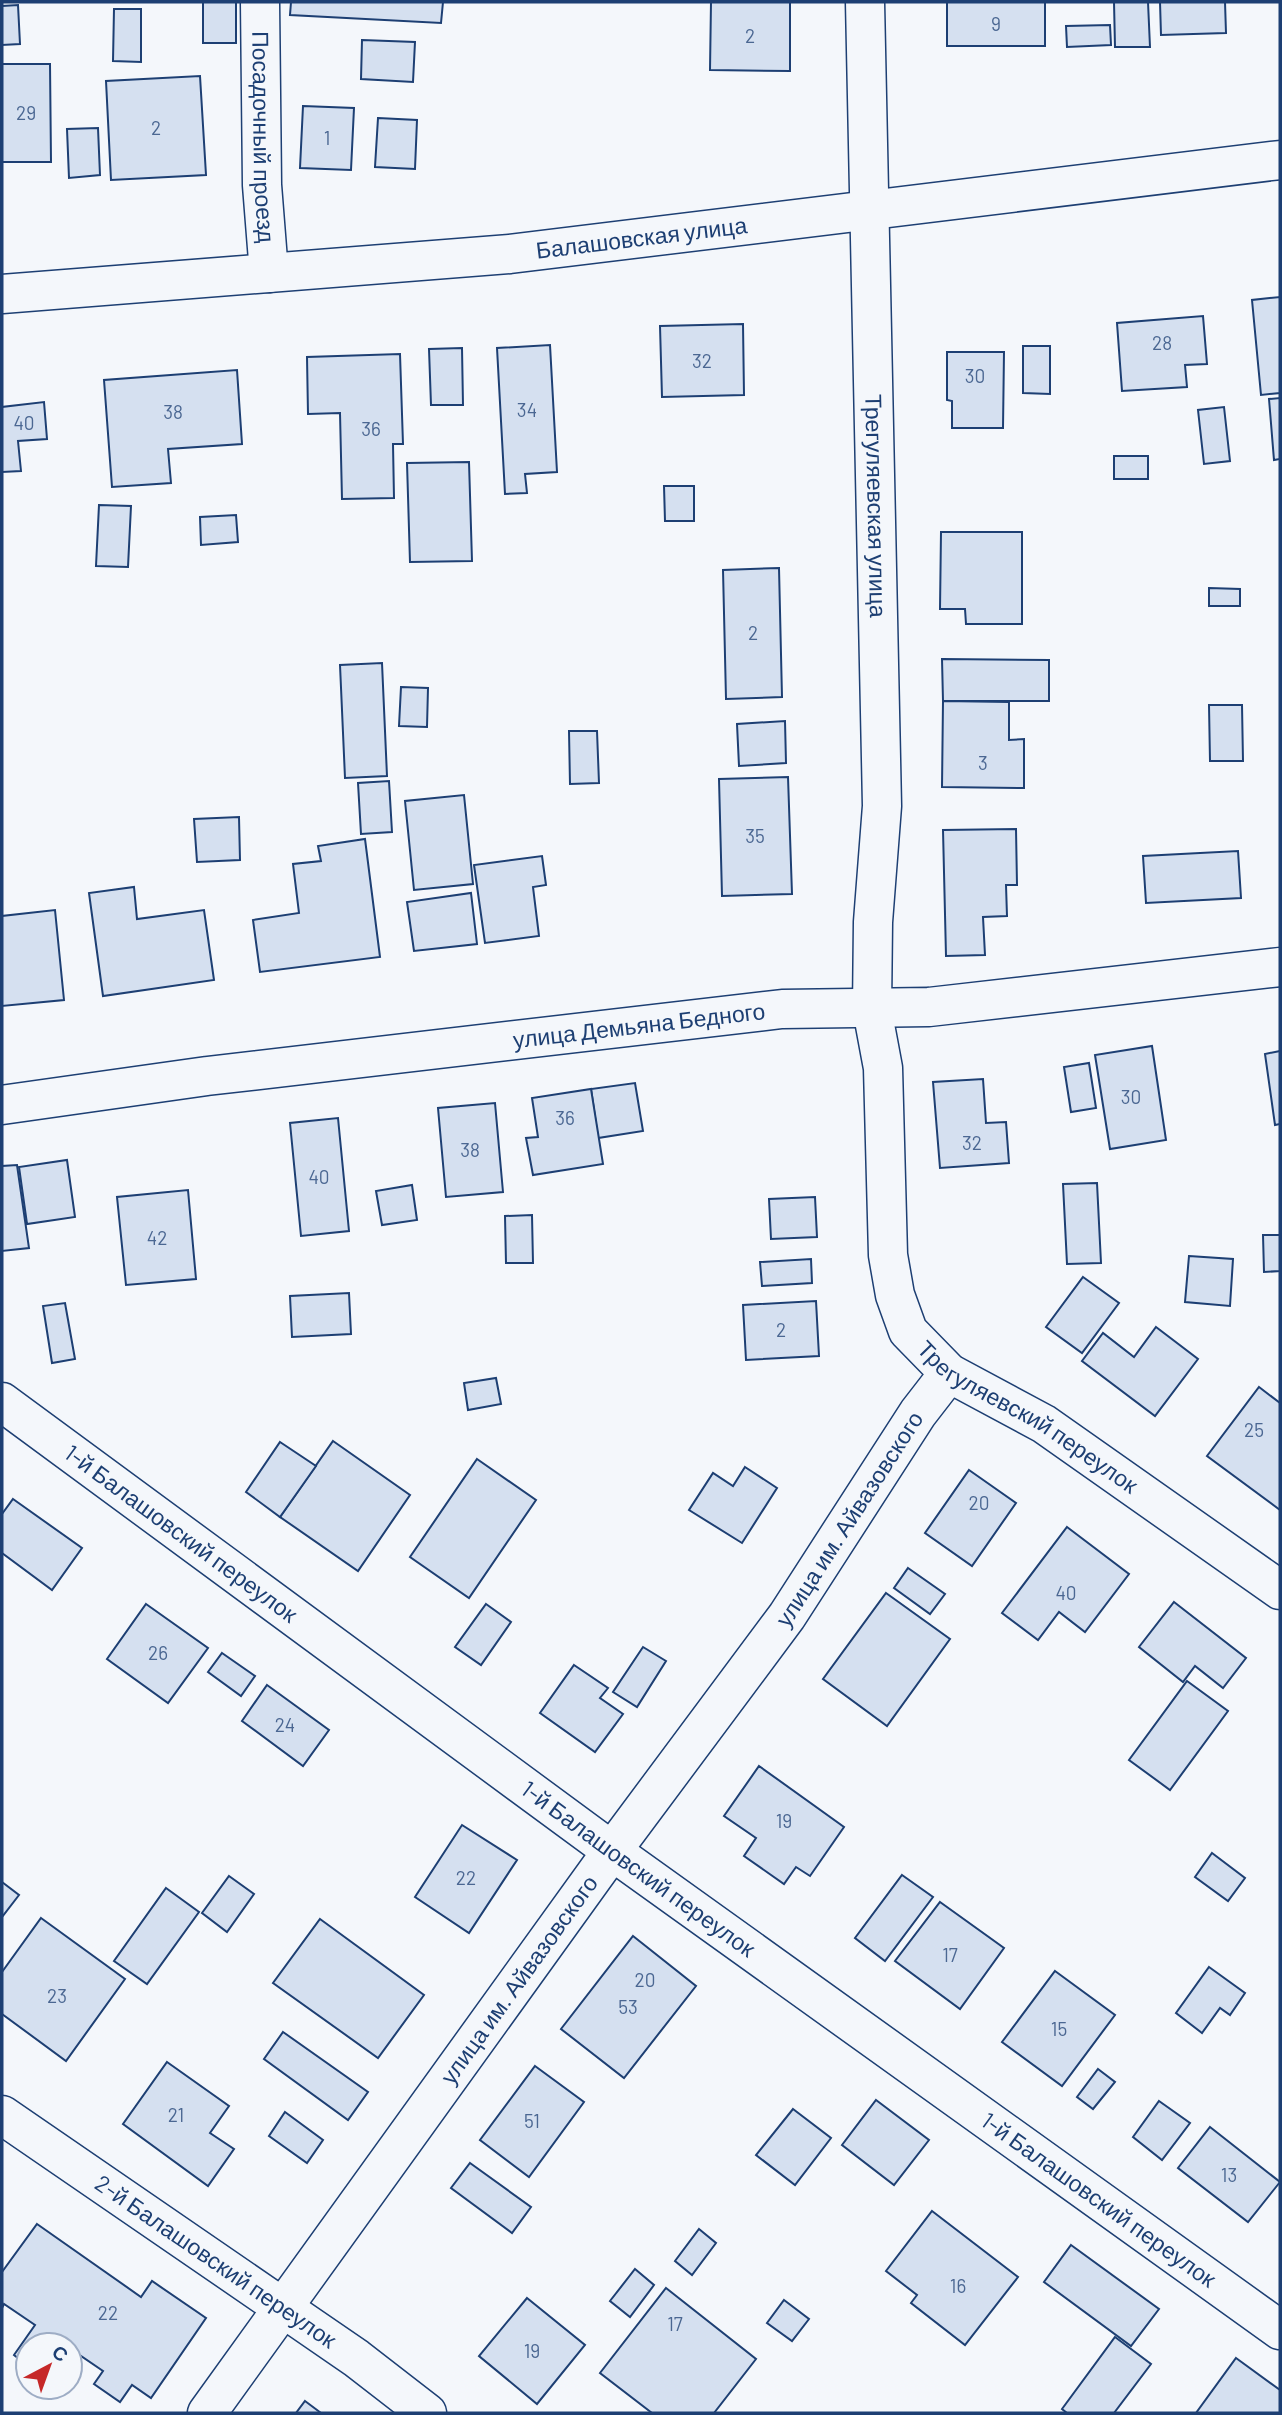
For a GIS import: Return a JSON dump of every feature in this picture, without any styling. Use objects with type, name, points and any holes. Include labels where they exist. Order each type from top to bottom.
[{"type":"street","name":"Посадочный проезд","points":[[260,2],[262,185],[268,273]]},
{"type":"street","name":"Трегуляевская улица","points":[[865,2],[868,212],[874,316],[882,806],[873,922],[873,1009]]},
{"type":"street","name":"Балашовская улица","points":[[2,294],[510,254],[1280,160]]},
{"type":"street","name":"улица Демьяна Бедного","points":[[2,1105],[207,1076],[782,1009],[929,1007],[1280,967]]},
{"type":"street","name":"Трегуляевский переулок","points":[[873,1009],[883,1069],[888,1255],[895,1295],[908,1331],[949,1373],[1044,1424],[1280,1590]]},
{"type":"street","name":"улица им. Айвазовского","points":[[206,2413],[284,2309],[612,1851],[787,1616],[918,1413],[949,1373]]},
{"type":"street","name":"1-й Балашовский переулок","points":[[2,1402],[612,1851],[1280,2330]]},
{"type":"street","name":"2-й Балашовский переулок","points":[[2,2115],[356,2358],[427,2413]]},
{"type":"building","points":[[203,2],[236,2],[236,43],[203,43]]},
{"type":"building","points":[[291,2],[443,2],[441,23],[290,15]]},
{"type":"building","points":[[711,2],[790,2],[790,71],[710,70]]},
{"type":"building","points":[[947,2],[1045,2],[1045,46],[947,46]]},
{"type":"building","points":[[1114,2],[1148,2],[1150,47],[1115,47]]},
{"type":"building","points":[[1160,2],[1225,2],[1226,33],[1161,35]]},
{"type":"building","points":[[18,5],[20,44],[2,45],[2,6]]},
{"type":"building","points":[[114,9],[141,9],[141,62],[113,61]]},
{"type":"building","points":[[1110,25],[1111,45],[1067,47],[1066,26]]},
{"type":"building","points":[[362,40],[415,42],[413,82],[361,79]]},
{"type":"building","points":[[2,64],[50,64],[51,162],[2,162]]},
{"type":"building","points":[[200,76],[206,175],[111,180],[106,81]]},
{"type":"building","points":[[303,106],[354,108],[351,170],[300,168]]},
{"type":"building","points":[[378,118],[417,120],[415,169],[375,167]]},
{"type":"building","points":[[98,128],[100,175],[69,178],[67,129]]},
{"type":"building","points":[[1280,297],[1280,393],[1261,395],[1252,300]]},
{"type":"building","points":[[1203,316],[1207,364],[1185,365],[1187,387],[1122,391],[1117,323]]},
{"type":"building","points":[[743,324],[744,395],[662,397],[660,326]]},
{"type":"building","points":[[550,345],[557,472],[525,474],[527,493],[505,494],[497,348]]},
{"type":"building","points":[[1023,346],[1050,346],[1050,394],[1023,393]]},
{"type":"building","points":[[462,348],[463,405],[431,405],[429,349]]},
{"type":"building","points":[[947,352],[1004,352],[1003,428],[952,428],[952,401],[947,400]]},
{"type":"building","points":[[400,354],[403,444],[393,444],[394,498],[342,499],[340,413],[308,414],[307,357]]},
{"type":"building","points":[[237,370],[242,444],[168,449],[171,483],[112,487],[104,380]]},
{"type":"building","points":[[1280,398],[1280,459],[1274,460],[1269,399]]},
{"type":"building","points":[[44,402],[47,439],[18,441],[21,471],[2,472],[2,407]]},
{"type":"building","points":[[1224,407],[1230,461],[1204,464],[1198,410]]},
{"type":"building","points":[[1114,456],[1148,456],[1148,479],[1114,479]]},
{"type":"building","points":[[469,462],[472,561],[410,562],[407,463]]},
{"type":"building","points":[[664,486],[694,486],[694,521],[665,521]]},
{"type":"building","points":[[99,505],[131,506],[128,567],[96,566]]},
{"type":"building","points":[[236,515],[238,542],[201,545],[200,517]]},
{"type":"building","points":[[941,532],[1022,532],[1022,624],[966,624],[965,609],[940,609]]},
{"type":"building","points":[[779,568],[782,697],[726,699],[723,570]]},
{"type":"building","points":[[1209,588],[1240,589],[1240,606],[1209,606]]},
{"type":"building","points":[[942,659],[1049,660],[1049,701],[943,701]]},
{"type":"building","points":[[382,663],[387,776],[345,778],[340,665]]},
{"type":"building","points":[[401,687],[428,688],[427,727],[399,726]]},
{"type":"building","points":[[943,701],[1009,702],[1009,740],[1024,739],[1024,788],[942,787]]},
{"type":"building","points":[[1209,705],[1242,705],[1243,761],[1210,761]]},
{"type":"building","points":[[785,721],[786,763],[739,766],[737,724]]},
{"type":"building","points":[[569,731],[597,731],[599,783],[570,784]]},
{"type":"building","points":[[788,777],[792,894],[722,896],[719,779]]},
{"type":"building","points":[[389,781],[392,832],[361,834],[358,783]]},
{"type":"building","points":[[464,795],[473,884],[414,890],[405,801]]},
{"type":"building","points":[[239,817],[240,860],[197,862],[194,819]]},
{"type":"building","points":[[1016,829],[1017,885],[1006,885],[1007,916],[983,917],[985,955],[946,956],[943,830]]},
{"type":"building","points":[[365,839],[380,957],[260,972],[253,920],[299,913],[293,864],[321,861],[318,846]]},
{"type":"building","points":[[1238,851],[1241,898],[1146,903],[1143,856]]},
{"type":"building","points":[[542,856],[546,885],[533,887],[539,936],[485,943],[474,865]]},
{"type":"building","points":[[134,887],[137,919],[204,910],[214,980],[103,996],[89,893]]},
{"type":"building","points":[[471,893],[477,944],[414,951],[407,902]]},
{"type":"building","points":[[55,910],[64,1000],[2,1006],[2,916]]},
{"type":"building","points":[[1152,1046],[1166,1140],[1110,1149],[1095,1055]]},
{"type":"building","points":[[1280,1051],[1280,1124],[1275,1125],[1265,1054]]},
{"type":"building","points":[[1089,1063],[1096,1108],[1071,1112],[1064,1067]]},
{"type":"building","points":[[983,1079],[986,1123],[1006,1122],[1009,1163],[940,1168],[933,1082]]},
{"type":"building","points":[[635,1083],[643,1131],[598,1138],[591,1089]]},
{"type":"building","points":[[591,1089],[603,1164],[533,1175],[526,1138],[538,1137],[532,1098]]},
{"type":"building","points":[[495,1103],[503,1192],[446,1197],[438,1108]]},
{"type":"building","points":[[338,1118],[349,1231],[301,1236],[290,1123]]},
{"type":"building","points":[[67,1160],[75,1217],[27,1224],[19,1167]]},
{"type":"building","points":[[17,1165],[29,1248],[2,1251],[2,1166]]},
{"type":"building","points":[[1097,1183],[1101,1263],[1067,1264],[1063,1184]]},
{"type":"building","points":[[412,1185],[417,1220],[382,1225],[376,1191]]},
{"type":"building","points":[[188,1190],[196,1279],[126,1285],[117,1197]]},
{"type":"building","points":[[815,1197],[817,1237],[771,1239],[769,1199]]},
{"type":"building","points":[[532,1215],[533,1263],[506,1263],[505,1216]]},
{"type":"building","points":[[1263,1235],[1280,1235],[1280,1271],[1264,1272]]},
{"type":"building","points":[[1189,1256],[1233,1259],[1230,1306],[1185,1302]]},
{"type":"building","points":[[811,1259],[812,1283],[762,1286],[760,1262]]},
{"type":"building","points":[[1083,1277],[1119,1303],[1082,1353],[1046,1327]]},
{"type":"building","points":[[349,1293],[351,1334],[292,1337],[290,1296]]},
{"type":"building","points":[[816,1301],[819,1356],[746,1360],[743,1305]]},
{"type":"building","points":[[65,1303],[75,1359],[52,1363],[43,1306]]},
{"type":"building","points":[[1156,1327],[1198,1359],[1155,1416],[1082,1361],[1103,1333],[1134,1357]]},
{"type":"building","points":[[496,1378],[501,1404],[468,1410],[464,1383]]},
{"type":"building","points":[[1259,1387],[1280,1403],[1280,1510],[1207,1456]]},
{"type":"building","points":[[333,1441],[410,1495],[358,1571],[280,1517]]},
{"type":"building","points":[[280,1442],[316,1466],[280,1517],[246,1492]]},
{"type":"building","points":[[477,1459],[536,1500],[469,1598],[410,1557]]},
{"type":"building","points":[[745,1467],[777,1488],[742,1543],[689,1510],[713,1473],[733,1486]]},
{"type":"building","points":[[969,1470],[1016,1503],[972,1566],[925,1533]]},
{"type":"building","points":[[13,1499],[82,1548],[52,1590],[2,1553],[2,1514]]},
{"type":"building","points":[[1067,1527],[1129,1574],[1085,1632],[1059,1612],[1038,1640],[1002,1613]]},
{"type":"building","points":[[908,1568],[945,1594],[930,1614],[894,1588]]},
{"type":"building","points":[[886,1593],[950,1639],[887,1726],[823,1679]]},
{"type":"building","points":[[1174,1602],[1246,1658],[1223,1688],[1195,1666],[1183,1682],[1139,1647]]},
{"type":"building","points":[[146,1604],[208,1648],[168,1703],[107,1659]]},
{"type":"building","points":[[486,1604],[511,1622],[481,1665],[455,1647]]},
{"type":"building","points":[[643,1647],[666,1661],[637,1707],[613,1692]]},
{"type":"building","points":[[222,1653],[255,1676],[241,1696],[208,1672]]},
{"type":"building","points":[[574,1665],[608,1688],[600,1698],[623,1714],[595,1752],[540,1713]]},
{"type":"building","points":[[1187,1681],[1228,1711],[1170,1790],[1129,1760]]},
{"type":"building","points":[[267,1685],[329,1730],[303,1766],[242,1721]]},
{"type":"building","points":[[759,1766],[844,1827],[810,1876],[796,1867],[784,1884],[744,1856],[756,1838],[724,1816]]},
{"type":"building","points":[[462,1825],[517,1860],[469,1933],[415,1897]]},
{"type":"building","points":[[1212,1853],[1245,1878],[1228,1901],[1195,1877]]},
{"type":"building","points":[[902,1875],[933,1897],[885,1961],[855,1938]]},
{"type":"building","points":[[229,1876],[254,1894],[227,1932],[202,1913]]},
{"type":"building","points":[[2,1882],[19,1895],[2,1917]]},
{"type":"building","points":[[166,1888],[199,1912],[147,1984],[114,1961]]},
{"type":"building","points":[[940,1902],[1004,1948],[960,2009],[895,1961]]},
{"type":"building","points":[[41,1918],[125,1979],[66,2061],[2,2014],[2,1972]]},
{"type":"building","points":[[320,1919],[424,1995],[378,2058],[273,1983]]},
{"type":"building","points":[[633,1936],[696,1986],[624,2078],[561,2029]]},
{"type":"building","points":[[1209,1967],[1245,1993],[1230,2015],[1220,2008],[1202,2033],[1176,2013]]},
{"type":"building","points":[[1055,1971],[1115,2015],[1062,2086],[1002,2042]]},
{"type":"building","points":[[283,2032],[368,2092],[348,2120],[264,2059]]},
{"type":"building","points":[[167,2062],[229,2106],[210,2133],[234,2149],[208,2186],[123,2124]]},
{"type":"building","points":[[535,2066],[584,2102],[529,2177],[480,2140]]},
{"type":"building","points":[[1098,2069],[1115,2082],[1093,2109],[1077,2097]]},
{"type":"building","points":[[876,2100],[929,2140],[894,2185],[842,2145]]},
{"type":"building","points":[[1159,2101],[1190,2123],[1162,2160],[1133,2137]]},
{"type":"building","points":[[793,2109],[831,2138],[795,2185],[756,2155]]},
{"type":"building","points":[[285,2112],[323,2140],[307,2163],[269,2136]]},
{"type":"building","points":[[1210,2127],[1280,2182],[1248,2222],[1178,2168]]},
{"type":"building","points":[[470,2163],[531,2207],[512,2233],[451,2188]]},
{"type":"building","points":[[932,2211],[1018,2277],[965,2345],[911,2303],[917,2295],[886,2271]]},
{"type":"building","points":[[37,2224],[141,2297],[152,2281],[206,2318],[151,2398],[132,2385],[120,2402],[94,2384],[103,2371],[84,2358],[84,2331],[31,2331],[35,2325],[4,2304],[2,2308],[2,2272]]},
{"type":"building","points":[[699,2229],[716,2243],[692,2275],[675,2261]]},
{"type":"building","points":[[1071,2245],[1159,2309],[1131,2346],[1044,2282]]},
{"type":"building","points":[[635,2269],[654,2285],[630,2317],[610,2301]]},
{"type":"building","points":[[666,2288],[756,2359],[714,2413],[652,2413],[600,2373]]},
{"type":"building","points":[[527,2298],[585,2345],[537,2404],[479,2356]]},
{"type":"building","points":[[784,2300],[809,2319],[792,2341],[767,2323]]},
{"type":"building","points":[[1115,2337],[1151,2364],[1114,2413],[1067,2413],[1062,2409]]},
{"type":"building","points":[[1236,2358],[1280,2390],[1280,2413],[1196,2413]]},
{"type":"building","points":[[305,2401],[321,2413],[296,2413]]}]
